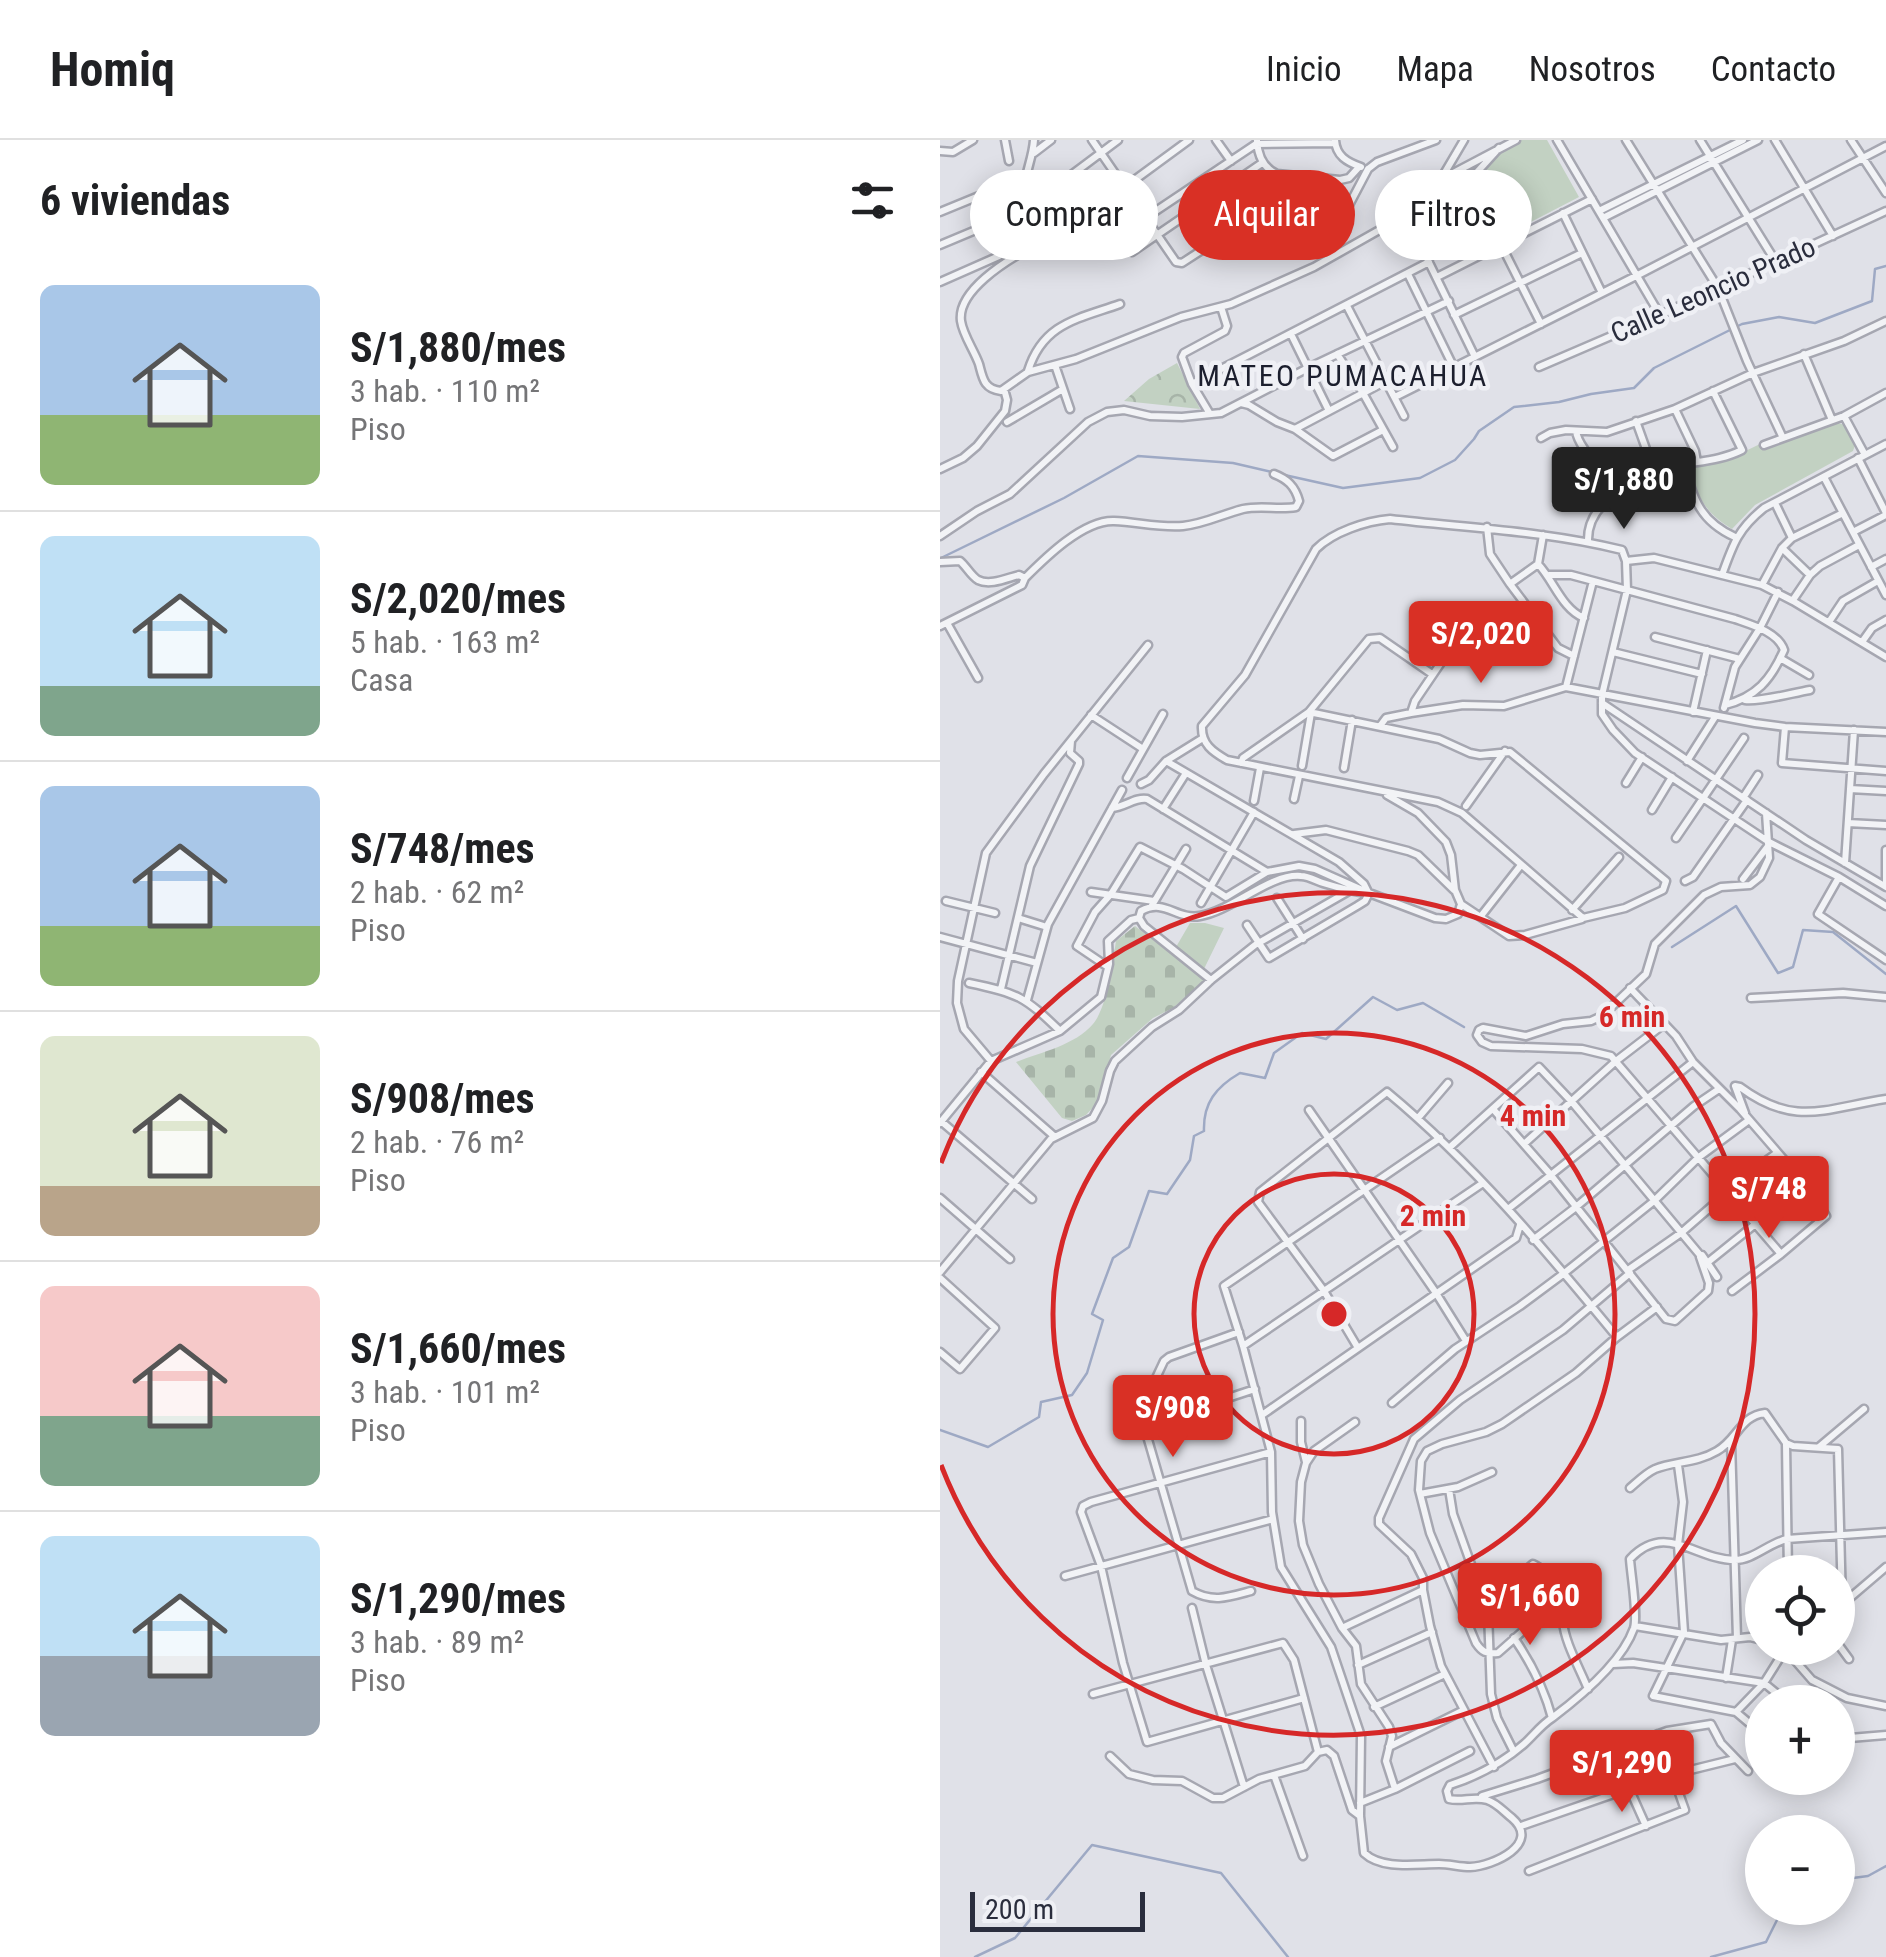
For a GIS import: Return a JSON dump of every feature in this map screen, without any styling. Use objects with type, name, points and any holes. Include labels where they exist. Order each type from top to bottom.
[{"type":"street","points":[[940,150],[953,152],[973,140]]},
{"type":"street","points":[[1005,140],[1008,162]]},
{"type":"street","points":[[1027,170],[1034,140]]},
{"type":"street","points":[[1033,153],[1050,140]]},
{"type":"street","points":[[1092,140],[1113,170]]},
{"type":"street","points":[[1077,170],[1118,140]]},
{"type":"street","points":[[1148,170],[1188,140]]},
{"type":"street","points":[[1216,140],[1232,161]]},
{"type":"street","points":[[1355,174],[1436,140]]},
{"type":"street","points":[[1447,170],[1464,140]]},
{"type":"street","points":[[1459,170],[1516,140]]},
{"type":"street","points":[[1556,140],[1660,315]]},
{"type":"street","points":[[1626,140],[1718,288],[1783,438]]},
{"type":"street","points":[[1700,140],[1776,262]]},
{"type":"street","points":[[1601,215],[1742,143],[1758,140]]},
{"type":"street","points":[[1775,140],[1834,236]]},
{"type":"street","points":[[1851,140],[1886,194]]},
{"type":"street","points":[[1158,210],[1257,142],[1330,141],[1340,156],[1363,168]]},
{"type":"street","points":[[1257,142],[1262,163],[1269,170]]},
{"type":"street","points":[[1395,397],[1886,146]]},
{"type":"street","points":[[1479,170],[1499,148]]},
{"type":"street","points":[[1187,260],[1176,262],[1158,234],[1262,163]]},
{"type":"street","points":[[1355,189],[1363,168]]},
{"type":"street","points":[[1532,230],[1592,199]]},
{"type":"street","points":[[940,212],[970,200]]},
{"type":"street","name":"Calle Leoncio Prado","points":[[1539,367],[1886,211]]},
{"type":"street","points":[[1563,214],[1602,293]]},
{"type":"street","points":[[940,245],[970,232]]},
{"type":"street","points":[[1008,260],[980,282],[961,312],[961,324],[985,385],[1002,391],[1028,372],[1076,359],[1181,317],[1272,287],[1375,233]]},
{"type":"street","points":[[1454,315],[1582,253]]},
{"type":"street","points":[[940,282],[990,260]]},
{"type":"street","points":[[1437,277],[1471,260]]},
{"type":"street","points":[[1508,260],[1541,324]]},
{"type":"street","points":[[1192,384],[1430,262],[1476,357]]},
{"type":"street","points":[[1408,274],[1454,368]]},
{"type":"street","points":[[940,536],[1010,494],[1088,422],[1107,412],[1124,410],[1182,417],[1221,413],[1449,301]]},
{"type":"street","points":[[1028,372],[1032,359],[1055,328],[1120,304]]},
{"type":"street","points":[[1347,305],[1404,416]]},
{"type":"street","points":[[1210,414],[1183,362],[1184,353],[1226,332],[1220,307]]},
{"type":"street","points":[[1541,438],[1550,433],[1607,432],[1675,409],[1752,373],[1844,341],[1886,321]]},
{"type":"street","points":[[1291,334],[1329,411]]},
{"type":"street","points":[[1337,354],[1364,393],[1393,447]]},
{"type":"street","points":[[1804,354],[1832,420]]},
{"type":"street","points":[[1055,365],[1070,409]]},
{"type":"street","points":[[1295,429],[1386,381]]},
{"type":"street","points":[[940,468],[964,458],[996,423],[1005,411],[1004,388]]},
{"type":"street","points":[[1007,422],[1063,389]]},
{"type":"street","points":[[1588,541],[1590,522],[1597,511],[1626,486],[1679,464],[1730,456],[1742,450],[1713,391]]},
{"type":"street","points":[[1764,445],[1844,416],[1886,393]]},
{"type":"street","points":[[1239,403],[1295,429],[1332,456],[1383,430]]},
{"type":"street","points":[[1675,409],[1697,462]]},
{"type":"street","points":[[1844,416],[1886,514],[1853,532]]},
{"type":"street","points":[[1636,422],[1655,474]]},
{"type":"street","points":[[1576,431],[1590,460],[1578,477]]},
{"type":"street","points":[[1722,575],[1736,537],[1748,521],[1775,502],[1886,444]]},
{"type":"street","points":[[1684,465],[1700,509],[1716,526],[1736,537]]},
{"type":"street","points":[[978,678],[943,625],[1022,585],[1058,546],[1104,521],[1174,526],[1260,506],[1296,507],[1299,500],[1291,485],[1286,478],[1274,474]]},
{"type":"street","points":[[1824,477],[1886,595]]},
{"type":"street","points":[[1775,502],[1792,538]]},
{"type":"street","points":[[1762,585],[1782,548],[1792,538],[1843,513]]},
{"type":"street","points":[[1583,918],[1462,813],[1438,802],[1227,760],[1213,752],[1203,738],[1202,726],[1245,675],[1304,567],[1323,542],[1376,520],[1390,520],[1543,535],[1622,550],[1627,590],[1602,699],[1602,714],[1613,730],[1642,757],[1769,844],[1839,877],[1886,906]]},
{"type":"street","points":[[1487,528],[1490,554],[1510,584],[1558,648],[1574,656]]},
{"type":"street","points":[[1510,584],[1538,564],[1543,535]]},
{"type":"street","points":[[1793,600],[1820,566],[1860,545]]},
{"type":"street","points":[[1782,548],[1810,575]]},
{"type":"street","points":[[1626,561],[1654,558],[1762,585],[1886,657]]},
{"type":"street","points":[[1871,567],[1886,559]]},
{"type":"street","points":[[940,562],[962,562],[978,580],[994,582],[1020,575],[1025,578]]},
{"type":"street","points":[[1538,564],[1570,611],[1584,618]]},
{"type":"street","points":[[1548,575],[1571,575],[1760,628],[1783,644],[1784,650],[1773,672],[1745,700]]},
{"type":"street","points":[[1829,622],[1843,601],[1878,581]]},
{"type":"street","points":[[1566,687],[1593,582]]},
{"type":"street","points":[[1687,760],[1725,705],[1740,658],[1778,592]]},
{"type":"street","points":[[1862,642],[1872,628],[1886,620]]},
{"type":"street","points":[[1439,630],[1473,654]]},
{"type":"street","points":[[1656,637],[1740,658]]},
{"type":"street","points":[[1241,764],[1243,758],[1310,712],[1369,639],[1380,638],[1432,674]]},
{"type":"street","points":[[1411,712],[1414,701],[1455,642]]},
{"type":"street","points":[[990,1061],[964,1030],[957,1003],[958,981],[986,852],[1148,645]]},
{"type":"street","points":[[1694,712],[1707,650]]},
{"type":"street","points":[[1613,652],[1702,674]]},
{"type":"street","points":[[1780,658],[1809,675]]},
{"type":"street","points":[[1380,726],[1386,718],[1411,712],[1464,705],[1504,706],[1566,687],[1602,699],[1785,727],[1886,732]]},
{"type":"street","points":[[1725,705],[1810,690]]},
{"type":"street","points":[[1602,699],[1716,780],[1886,887],[1886,850]]},
{"type":"street","points":[[1291,834],[1326,830],[1418,854],[1454,890],[1461,904],[1509,936],[1625,908],[1662,890],[1666,881],[1510,752],[1470,754],[1439,738],[1310,712]]},
{"type":"street","points":[[1302,766],[1310,712]]},
{"type":"street","points":[[1127,778],[1163,714]]},
{"type":"street","points":[[1091,715],[1143,749]]},
{"type":"street","points":[[1344,768],[1352,720]]},
{"type":"street","points":[[1785,727],[1782,764],[1886,771]]},
{"type":"street","points":[[1846,864],[1854,730]]},
{"type":"street","points":[[1141,784],[1203,738]]},
{"type":"street","points":[[1676,838],[1744,738]]},
{"type":"street","points":[[1000,989],[1034,856],[1079,764],[1070,754],[1071,740]]},
{"type":"street","points":[[1466,806],[1505,751]]},
{"type":"street","points":[[1626,783],[1642,757]]},
{"type":"street","points":[[1166,762],[1339,862],[1369,893]]},
{"type":"street","points":[[1254,802],[1260,768]]},
{"type":"street","points":[[1164,809],[1186,773]]},
{"type":"street","points":[[1684,881],[1693,877],[1758,775]]},
{"type":"street","points":[[1294,799],[1300,776]]},
{"type":"street","points":[[1652,810],[1672,777]]},
{"type":"street","points":[[1850,789],[1886,791]]},
{"type":"street","points":[[1027,1000],[1047,927],[1122,790]]},
{"type":"street","points":[[1386,791],[1387,796],[1418,814],[1446,842],[1454,890]]},
{"type":"street","points":[[1112,808],[1147,798],[1268,872]]},
{"type":"street","points":[[1201,902],[1254,812]]},
{"type":"street","points":[[1766,813],[1768,858],[1756,882],[1744,887],[1720,887],[1704,896],[1660,938],[1650,969],[1602,1016],[1526,1036],[1483,1028],[1477,1033],[1480,1040],[1491,1046],[1582,1049],[1604,1053],[1616,1061],[1782,1254]]},
{"type":"street","points":[[1848,824],[1886,826]]},
{"type":"street","points":[[1743,879],[1769,844]]},
{"type":"street","points":[[1108,967],[1077,946],[1140,846],[1226,897],[1268,872],[1300,866],[1442,920],[1458,914],[1461,904]]},
{"type":"street","points":[[1186,848],[1139,918],[1211,980]]},
{"type":"street","points":[[1572,910],[1619,857]]},
{"type":"street","points":[[1481,916],[1521,865]]},
{"type":"street","points":[[1091,892],[1158,905],[1195,917],[1227,908],[1267,885],[1300,875],[1348,891],[1369,893]]},
{"type":"street","points":[[1839,877],[1818,914],[1886,960]]},
{"type":"street","points":[[940,1352],[960,1369],[996,1328],[940,1275],[1050,1139],[1092,1118],[1102,1102],[1115,1061],[1152,1026],[1179,1010],[1258,944],[1348,891]]},
{"type":"street","points":[[1247,925],[1269,958],[1365,901],[1369,893]]},
{"type":"street","points":[[1277,898],[1303,939]]},
{"type":"street","points":[[946,901],[995,913]]},
{"type":"street","points":[[1018,918],[1047,927]]},
{"type":"street","points":[[1032,1199],[941,1122],[990,1061],[1060,1031],[1101,996],[1108,967],[1108,941],[1131,920],[1139,918]]},
{"type":"street","points":[[940,937],[1036,963]]},
{"type":"street","points":[[970,983],[1027,1000],[1060,1031]]},
{"type":"street","points":[[1630,988],[1676,1036],[1692,1062],[1778,1153],[1826,1216],[1732,1291]]},
{"type":"street","points":[[1751,998],[1844,993],[1886,997]]},
{"type":"street","points":[[1524,1144],[1616,1061],[1664,1024]]},
{"type":"street","points":[[1508,1210],[1692,1062]]},
{"type":"street","points":[[1450,1148],[1539,1067],[1700,1256],[1708,1291],[1675,1320],[1666,1318],[1493,1110]]},
{"type":"street","points":[[981,1072],[1055,1137]]},
{"type":"street","points":[[1418,1118],[1448,1084]]},
{"type":"street","points":[[1747,1118],[1735,1086],[1772,1106],[1795,1113],[1886,1099]]},
{"type":"street","points":[[1533,1240],[1719,1089]]},
{"type":"street","points":[[1358,1348],[1324,1292],[1258,1202],[1260,1192],[1388,1092],[1483,1183],[1617,1336]]},
{"type":"street","points":[[1309,1110],[1466,1341]]},
{"type":"street","points":[[1392,1403],[1466,1341],[1563,1274],[1747,1118]]},
{"type":"street","points":[[1440,1138],[1224,1286],[1270,1452],[1280,1566],[1330,1648],[1361,1736],[1360,1816],[1364,1853],[1370,1858],[1414,1866],[1469,1867],[1504,1856],[1518,1846],[1521,1826],[1495,1803],[1476,1798]]},
{"type":"street","points":[[1494,1767],[1445,1674],[1432,1632],[1423,1578],[1411,1554],[1379,1524],[1408,1449],[1414,1439],[1460,1400],[1563,1330],[1778,1153]]},
{"type":"street","points":[[1243,1346],[1483,1183]]},
{"type":"street","points":[[1708,1263],[1804,1184]]},
{"type":"street","points":[[940,1198],[1010,1259]]},
{"type":"street","points":[[1262,1414],[1516,1238],[1520,1225]]},
{"type":"street","points":[[1700,1256],[1717,1276]]},
{"type":"street","points":[[1566,1602],[1549,1608],[1498,1653],[1488,1654],[1476,1643],[1430,1533],[1420,1494],[1421,1461],[1427,1452],[1442,1444],[1502,1424],[1576,1374],[1617,1336],[1657,1307]]},
{"type":"street","points":[[1239,1332],[1164,1361],[1142,1404],[1140,1417],[1192,1591],[1218,1600],[1251,1592]]},
{"type":"street","points":[[1143,1426],[1255,1389]]},
{"type":"street","points":[[1818,1448],[1864,1409]]},
{"type":"street","points":[[1630,1488],[1653,1470],[1713,1454],[1730,1442],[1746,1420],[1764,1413],[1786,1444],[1787,1555]]},
{"type":"street","points":[[1301,1421],[1306,1463]]},
{"type":"street","points":[[1355,1422],[1314,1451],[1306,1463],[1299,1520],[1303,1545],[1320,1584],[1342,1628],[1356,1646],[1361,1684],[1389,1726],[1392,1736],[1388,1768],[1395,1789]]},
{"type":"street","points":[[1726,1678],[1735,1639],[1730,1442]]},
{"type":"street","points":[[1786,1444],[1838,1449],[1841,1555]]},
{"type":"street","points":[[1270,1452],[1091,1502],[1083,1506],[1082,1512],[1101,1566],[1123,1664],[1147,1742],[1304,1698]]},
{"type":"street","points":[[1678,1464],[1683,1502],[1678,1545],[1684,1632],[1653,1696],[1736,1712],[1745,1720]]},
{"type":"street","points":[[1420,1494],[1458,1487],[1492,1472]]},
{"type":"street","points":[[1448,1489],[1488,1612],[1491,1694],[1497,1718],[1514,1752]]},
{"type":"street","points":[[1065,1576],[1273,1519]]},
{"type":"street","points":[[1745,1768],[1721,1743],[1711,1724],[1658,1734],[1476,1798],[1449,1799],[1447,1791],[1514,1752],[1569,1707],[1612,1664],[1635,1626],[1630,1559],[1649,1544],[1678,1545],[1735,1560],[1787,1539],[1886,1532]]},
{"type":"street","points":[[1488,1612],[1532,1564],[1539,1566],[1564,1589],[1562,1618],[1588,1689]]},
{"type":"street","points":[[1855,1593],[1886,1566]]},
{"type":"street","points":[[1342,1628],[1423,1590]]},
{"type":"street","points":[[1192,1608],[1244,1787]]},
{"type":"street","points":[[1635,1626],[1721,1640],[1745,1638]]},
{"type":"street","points":[[1358,1665],[1432,1632]]},
{"type":"street","points":[[1514,1638],[1544,1690],[1552,1718]]},
{"type":"street","points":[[1093,1694],[1283,1643],[1294,1660],[1318,1752]]},
{"type":"street","points":[[1612,1664],[1632,1663],[1764,1684]]},
{"type":"street","points":[[1736,1712],[1764,1684],[1776,1665]]},
{"type":"street","points":[[1800,1665],[1812,1680],[1848,1698],[1886,1706]]},
{"type":"street","points":[[1374,1707],[1445,1674]]},
{"type":"street","points":[[1388,1748],[1464,1710]]},
{"type":"street","points":[[1529,1871],[1685,1810],[1658,1734]]},
{"type":"street","points":[[1855,1737],[1886,1736]]},
{"type":"street","points":[[1110,1756],[1129,1774],[1182,1782],[1213,1798],[1222,1798],[1259,1779],[1305,1766],[1318,1752],[1327,1750],[1334,1756],[1352,1810],[1360,1816]]},
{"type":"street","points":[[1360,1803],[1470,1751]]},
{"type":"street","points":[[1607,1751],[1646,1826]]},
{"type":"street","points":[[1521,1826],[1672,1774],[1736,1758]]},
{"type":"street","points":[[1274,1775],[1303,1856]]},
{"type":"green space","points":[[1522,140],[1547,140],[1579,197],[1532,221],[1532,170],[1483,170],[1500,151]]},
{"type":"green space","points":[[1177,363],[1200,409],[1124,401],[1149,379]]},
{"type":"green space","points":[[1838,423],[1845,425],[1855,445],[1853,451],[1755,505],[1732,529],[1715,517],[1699,496],[1688,468],[1731,458],[1760,444],[1764,449]]},
{"type":"green space","points":[[1190,923],[1224,928],[1203,971],[1176,947]]},
{"type":"green space","points":[[1135,926],[1205,980],[1111,1055],[1099,1101],[1086,1115],[1072,1121],[1062,1118],[1016,1062],[1068,1043],[1093,1024],[1106,996],[1116,941]]},
{"type":"waterway","points":[[1280,474],[1343,488],[1420,478],[1455,460],[1479,431],[1514,407],[1634,388],[1654,368],[1742,324],[1779,317],[1815,323],[1872,301],[1875,269],[1886,266]]},
{"type":"waterway","points":[[941,558],[1064,498],[1138,456],[1233,463],[1272,472]]},
{"type":"waterway","points":[[1672,947],[1736,906],[1778,973],[1793,967],[1803,930],[1833,932],[1886,974]]},
{"type":"waterway","points":[[940,1430],[988,1447],[1039,1417],[1041,1402],[1072,1395],[1087,1373],[1103,1320],[1092,1314],[1113,1258],[1129,1247],[1149,1191],[1167,1194],[1190,1160],[1194,1136],[1204,1131],[1209,1104],[1224,1084],[1240,1073],[1265,1078],[1274,1053],[1302,1033],[1326,1039],[1373,997],[1397,1010],[1423,1003],[1464,1027]]},
{"type":"waterway","points":[[975,1957],[1015,1938],[1092,1845],[1221,1873],[1288,1957]]},
{"type":"waterway","points":[[1855,1878],[1886,1866]]},
{"type":"waterway","points":[[1711,1957],[1766,1942],[1774,1925]]},
{"type":"district","name":"MATEO PUMACAHUA","points":[[1343,375]]}]
